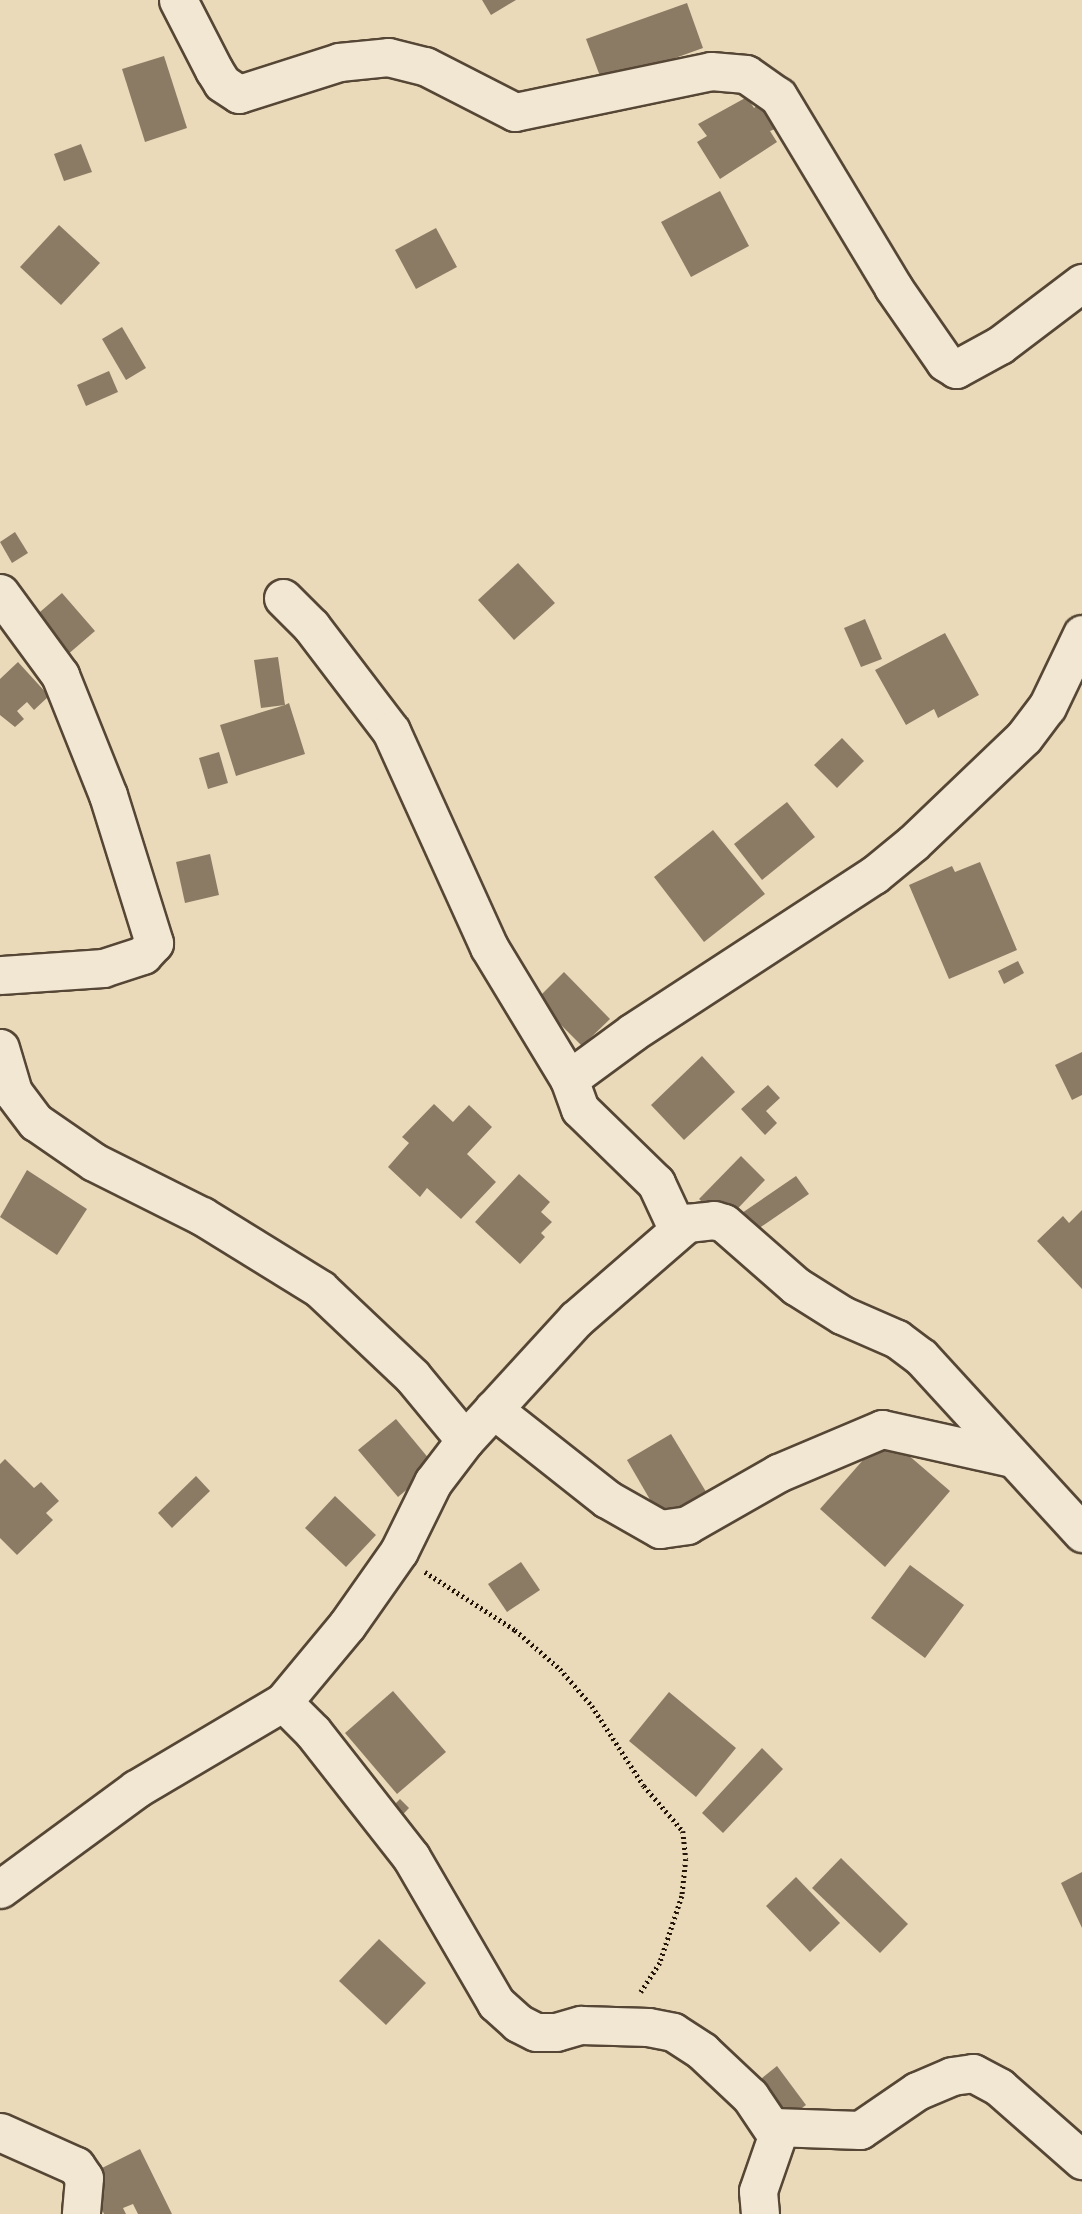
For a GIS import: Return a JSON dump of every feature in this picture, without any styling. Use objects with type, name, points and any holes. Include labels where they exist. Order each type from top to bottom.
[{"type":"street","points":[[178,0],[222,83],[239,94],[339,62],[388,57],[425,66],[515,112],[711,71],[746,74],[778,96],[901,298],[945,362],[956,369],[1000,345],[1082,283]]},
{"type":"street","points":[[0,593],[60,675],[108,795],[154,943],[143,955],[103,968],[0,975]]},
{"type":"street","points":[[284,597],[311,625],[391,731],[489,947],[569,1079],[580,1109],[656,1183],[677,1228]]},
{"type":"street","points":[[569,1079],[633,1032],[874,875],[913,842],[1024,737],[1047,707],[1082,634]]},
{"type":"street","points":[[0,1048],[13,1092],[36,1122],[94,1162],[202,1216],[320,1289],[412,1376],[465,1440]]},
{"type":"street","points":[[0,1889],[136,1789],[283,1702],[347,1625],[399,1551],[433,1482],[465,1440],[550,1345],[677,1228],[697,1221],[724,1223],[796,1286],[842,1315],[897,1339],[943,1378],[1082,1533]]},
{"type":"street","points":[[493,1409],[607,1499],[660,1529],[687,1525],[778,1473],[882,1429],[1012,1458]]},
{"type":"street","points":[[283,1702],[313,1732],[411,1857],[449,1915],[496,2004],[536,2032],[556,2032],[582,2025],[618,2028],[648,2026],[673,2032],[725,2071],[774,2127],[775,2151],[758,2191],[760,2214]]},
{"type":"street","points":[[774,2127],[860,2130],[917,2091],[952,2076],[973,2073],[999,2087],[1082,2160]]},
{"type":"street","points":[[0,2132],[76,2166],[84,2178],[81,2214]]},
{"type":"path","points":[[399,1551],[515,1630],[559,1669],[592,1706],[644,1786],[683,1831],[686,1858],[682,1896],[660,1963],[618,2028]]},
{"type":"building","points":[[482,0],[516,0],[491,15]]},
{"type":"building","points":[[687,3],[703,48],[603,84],[586,39]]},
{"type":"building","points":[[164,56],[187,128],[145,142],[122,69]]},
{"type":"building","points":[[747,97],[754,108],[759,104],[775,129],[770,131],[777,142],[720,179],[697,142],[707,136],[698,124]]},
{"type":"building","points":[[81,144],[92,172],[64,181],[54,154]]},
{"type":"building","points":[[720,191],[749,246],[691,277],[661,222]]},
{"type":"building","points":[[59,225],[100,263],[61,305],[20,267]]},
{"type":"building","points":[[436,228],[457,267],[416,289],[395,250]]},
{"type":"building","points":[[122,327],[146,368],[126,380],[102,339]]},
{"type":"building","points":[[109,371],[118,392],[86,406],[77,385]]},
{"type":"building","points":[[15,532],[28,553],[12,563],[0,542]]},
{"type":"building","points":[[518,563],[555,603],[514,640],[478,600]]},
{"type":"building","points":[[62,593],[95,631],[66,656],[33,618]]},
{"type":"building","points":[[865,619],[882,659],[861,667],[844,628]]},
{"type":"building","points":[[945,633],[979,695],[938,718],[934,709],[906,725],[875,670]]},
{"type":"building","points":[[278,657],[285,705],[261,708],[254,660]]},
{"type":"building","points":[[18,662],[49,696],[34,710],[27,702],[17,711],[24,719],[15,727],[0,715],[0,679]]},
{"type":"building","points":[[289,703],[305,754],[236,776],[220,725]]},
{"type":"building","points":[[842,738],[864,761],[837,788],[814,765]]},
{"type":"building","points":[[219,752],[228,783],[208,789],[199,758]]},
{"type":"building","points":[[787,802],[815,837],[762,880],[734,844]]},
{"type":"building","points":[[713,830],[765,894],[704,942],[654,877]]},
{"type":"building","points":[[210,854],[219,895],[185,903],[176,862]]},
{"type":"building","points":[[980,862],[1017,950],[949,979],[909,885],[952,866],[955,872]]},
{"type":"building","points":[[1018,961],[1024,973],[1004,984],[998,971]]},
{"type":"building","points":[[564,972],[610,1019],[582,1046],[536,1000]]},
{"type":"building","points":[[1082,1052],[1082,1095],[1072,1100],[1055,1065]]},
{"type":"building","points":[[702,1056],[735,1092],[684,1140],[651,1105]]},
{"type":"building","points":[[768,1085],[780,1098],[766,1111],[777,1123],[765,1135],[741,1109]]},
{"type":"building","points":[[434,1104],[453,1122],[469,1105],[492,1127],[467,1154],[496,1182],[461,1219],[427,1188],[420,1197],[388,1167],[409,1143],[402,1137]]},
{"type":"building","points":[[741,1156],[765,1180],[724,1223],[699,1199]]},
{"type":"building","points":[[27,1170],[87,1209],[57,1255],[0,1217]]},
{"type":"building","points":[[519,1174],[550,1202],[541,1212],[552,1222],[541,1233],[545,1237],[520,1264],[475,1222]]},
{"type":"building","points":[[796,1176],[809,1194],[752,1233],[739,1215]]},
{"type":"building","points":[[1082,1210],[1082,1289],[1037,1241],[1063,1216],[1069,1223]]},
{"type":"building","points":[[396,1419],[435,1466],[398,1497],[358,1450]]},
{"type":"building","points":[[671,1434],[708,1495],[663,1522],[627,1460]]},
{"type":"building","points":[[885,1435],[950,1491],[885,1567],[820,1509]]},
{"type":"building","points":[[5,1459],[34,1488],[41,1482],[59,1501],[46,1513],[53,1520],[17,1555],[0,1538],[0,1464]]},
{"type":"building","points":[[196,1476],[210,1491],[172,1528],[158,1513]]},
{"type":"building","points":[[335,1496],[376,1535],[346,1567],[305,1528]]},
{"type":"building","points":[[521,1562],[540,1590],[507,1612],[488,1584]]},
{"type":"building","points":[[910,1565],[964,1605],[925,1658],[871,1618]]},
{"type":"building","points":[[393,1691],[446,1752],[397,1794],[345,1733]]},
{"type":"building","points":[[669,1692],[736,1748],[696,1797],[629,1741]]},
{"type":"building","points":[[762,1748],[783,1769],[723,1833],[702,1813]]},
{"type":"building","points":[[400,1799],[409,1808],[395,1823],[386,1813]]},
{"type":"building","points":[[841,1858],[908,1924],[880,1953],[812,1888]]},
{"type":"building","points":[[1082,1872],[1082,1928],[1061,1883]]},
{"type":"building","points":[[796,1877],[840,1923],[810,1952],[766,1906]]},
{"type":"building","points":[[379,1939],[426,1983],[386,2025],[339,1981]]},
{"type":"building","points":[[777,2066],[806,2105],[780,2124],[752,2086]]},
{"type":"building","points":[[140,2149],[172,2214],[138,2214],[133,2204],[123,2208],[126,2214],[104,2214],[86,2176]]}]
